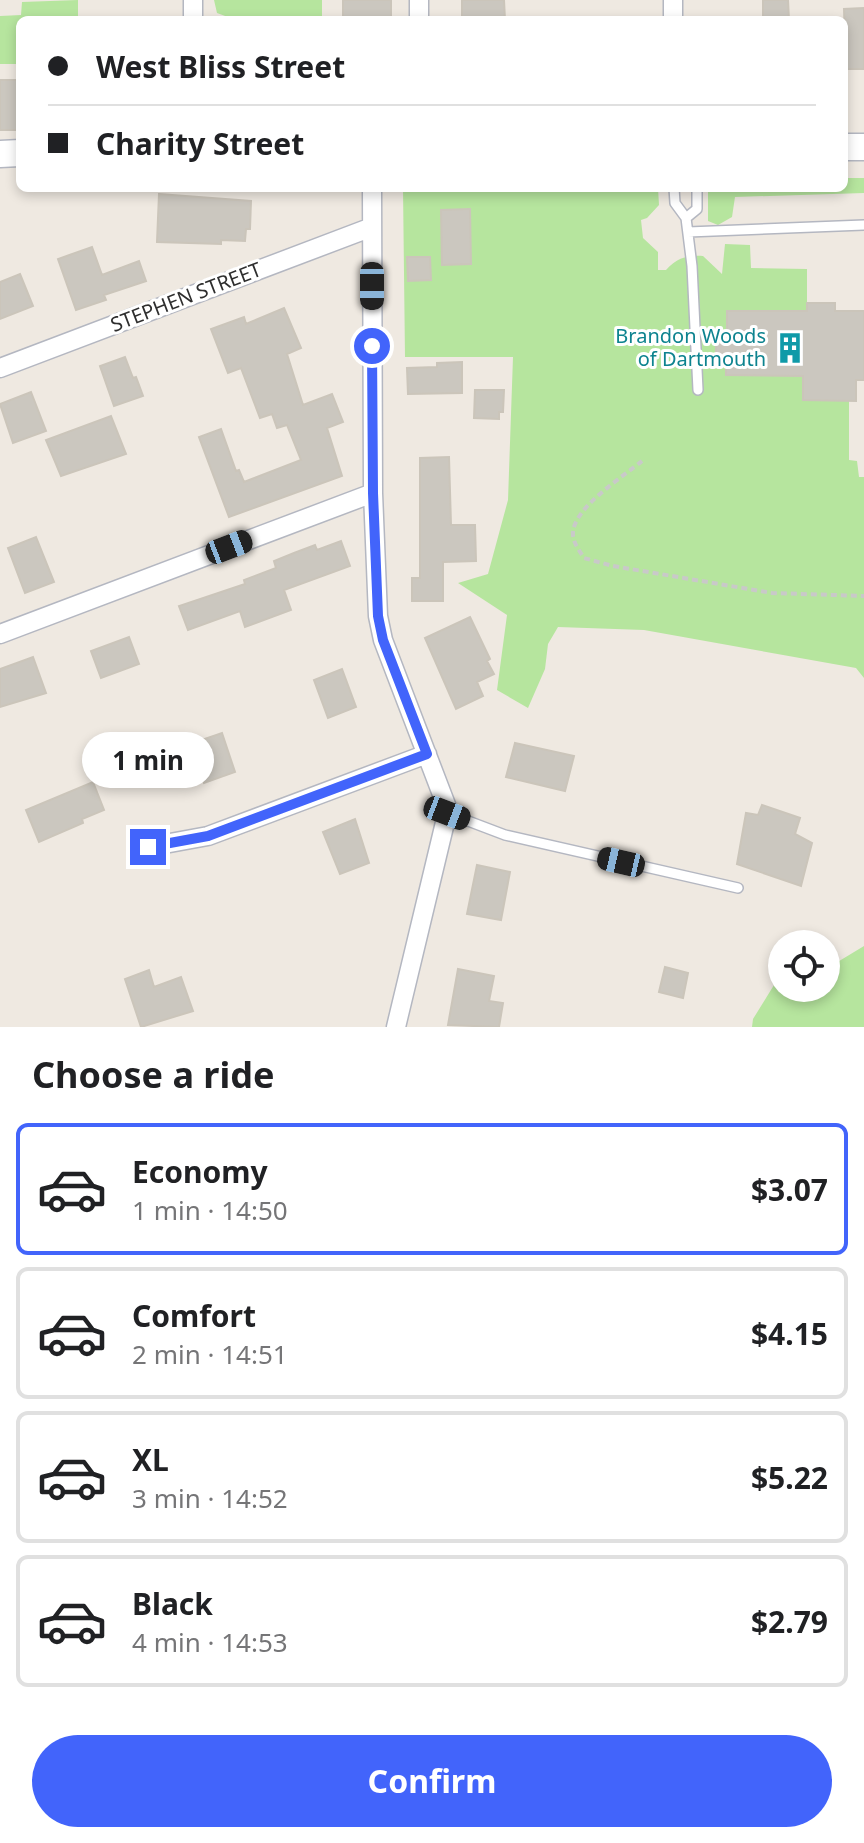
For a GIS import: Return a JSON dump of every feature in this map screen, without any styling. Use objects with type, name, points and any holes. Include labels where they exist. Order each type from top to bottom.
[{"type":"street","points":[[372,192],[373,493],[378,616],[383,640],[447,813],[396,1027]]},
{"type":"street","name":"STEPHEN STREET","points":[[0,368],[372,227]]},
{"type":"street","points":[[0,634],[373,493]]},
{"type":"street","points":[[148,847],[208,836],[427,754]]},
{"type":"lane","points":[[674,192],[675,203],[686,218],[688,232],[698,390]]},
{"type":"lane","points":[[686,218],[697,209],[697,192]]},
{"type":"lane","points":[[688,232],[864,225]]},
{"type":"lane","points":[[447,813],[505,835],[738,888]]},
{"type":"path","points":[[642,461],[593,500],[575,519],[572,536],[584,558],[613,566],[772,593],[864,596]]},
{"type":"green space","points":[[78,0],[78,16],[16,16],[16,64],[0,64],[0,16],[21,15],[22,2]]},
{"type":"green space","points":[[214,0],[322,0],[322,16],[225,16],[217,13]]},
{"type":"green space","points":[[848,178],[864,178],[864,193],[735,197],[732,217],[718,225],[708,221],[708,192],[848,192]]},
{"type":"green space","points":[[403,192],[658,192],[659,205],[641,220],[643,238],[658,252],[658,270],[666,270],[683,258],[703,256],[722,274],[725,244],[750,245],[751,268],[807,269],[807,311],[728,311],[727,335],[716,335],[716,361],[726,362],[726,375],[803,376],[804,400],[849,401],[849,460],[857,461],[859,477],[864,477],[864,678],[856,668],[644,630],[558,627],[548,644],[545,669],[528,708],[497,690],[507,615],[458,583],[488,574],[508,500],[513,357],[405,357]]},
{"type":"green space","points":[[864,946],[864,1027],[752,1027],[753,1019],[768,995],[768,1002],[840,1002],[840,961]]},
{"type":"building","points":[[343,0],[391,0],[391,16],[343,16]]},
{"type":"building","points":[[462,0],[504,0],[505,16],[462,16]]},
{"type":"building","points":[[763,0],[788,0],[789,16],[763,16]]},
{"type":"building","points":[[864,8],[864,69],[848,69],[848,16],[844,16],[844,9]]},
{"type":"building","points":[[0,80],[16,80],[16,130],[0,130]]},
{"type":"building","points":[[159,194],[251,201],[250,229],[246,229],[245,241],[221,240],[221,244],[157,242]]},
{"type":"building","points":[[470,209],[471,264],[442,265],[441,210]]},
{"type":"building","points":[[92,247],[102,275],[139,261],[146,281],[104,295],[106,300],[76,310],[58,259]]},
{"type":"building","points":[[407,257],[430,257],[431,280],[408,281]]},
{"type":"building","points":[[20,274],[33,306],[0,319],[0,282]]},
{"type":"building","name":"Brandon Woods of Dartmouth","points":[[807,303],[835,303],[835,311],[864,311],[864,380],[856,380],[856,401],[803,400],[803,376],[726,375],[726,362],[716,362],[716,335],[727,335],[727,311],[807,311]]},
{"type":"building","points":[[284,308],[301,348],[287,354],[303,405],[332,394],[343,422],[327,428],[342,476],[229,517],[199,437],[221,429],[236,471],[239,470],[244,482],[301,460],[287,425],[277,428],[272,414],[260,418],[241,368],[228,373],[211,329],[244,317],[246,324]]},
{"type":"building","points":[[125,357],[143,396],[114,406],[100,366]]},
{"type":"building","points":[[462,362],[462,393],[408,394],[407,368]]},
{"type":"building","points":[[475,390],[504,390],[503,412],[499,412],[499,419],[474,418]]},
{"type":"building","points":[[31,392],[46,431],[13,443],[0,404]]},
{"type":"building","points":[[111,416],[126,454],[61,476],[46,440]]},
{"type":"building","points":[[449,457],[451,525],[475,525],[476,561],[443,562],[443,601],[412,601],[412,578],[420,578],[420,458]]},
{"type":"building","points":[[36,537],[54,582],[25,593],[8,548]]},
{"type":"building","points":[[341,541],[350,566],[284,590],[291,610],[245,627],[240,611],[188,630],[179,606],[245,584],[244,580],[276,568],[274,561],[315,545],[317,550]]},
{"type":"building","points":[[470,617],[494,674],[477,682],[483,696],[456,709],[425,638]]},
{"type":"building","points":[[129,637],[139,664],[101,678],[91,651]]},
{"type":"building","points":[[33,657],[46,693],[0,707],[0,669]]},
{"type":"building","points":[[342,669],[356,707],[328,718],[314,680]]},
{"type":"building","points":[[222,733],[235,772],[204,783],[201,773],[186,778],[175,749]]},
{"type":"building","points":[[515,743],[574,756],[565,791],[506,777]]},
{"type":"building","points":[[93,782],[104,810],[39,842],[26,810]]},
{"type":"building","points":[[762,805],[800,818],[795,834],[812,843],[801,886],[737,864],[746,813],[758,815]]},
{"type":"building","points":[[355,819],[369,863],[340,874],[323,832]]},
{"type":"building","points":[[477,865],[510,872],[501,920],[467,914]]},
{"type":"building","points":[[665,967],[688,973],[683,998],[659,992]]},
{"type":"building","points":[[458,969],[494,976],[489,1001],[503,1003],[499,1027],[448,1025]]},
{"type":"building","points":[[149,970],[154,987],[181,977],[193,1011],[141,1027],[125,979]]},
{"type":"place","name":"Brandon Woods of Dartmouth","points":[[790,348]]},
{"type":"route","points":[[148,847],[208,836],[427,754],[383,640],[378,616],[372,346]]}]
